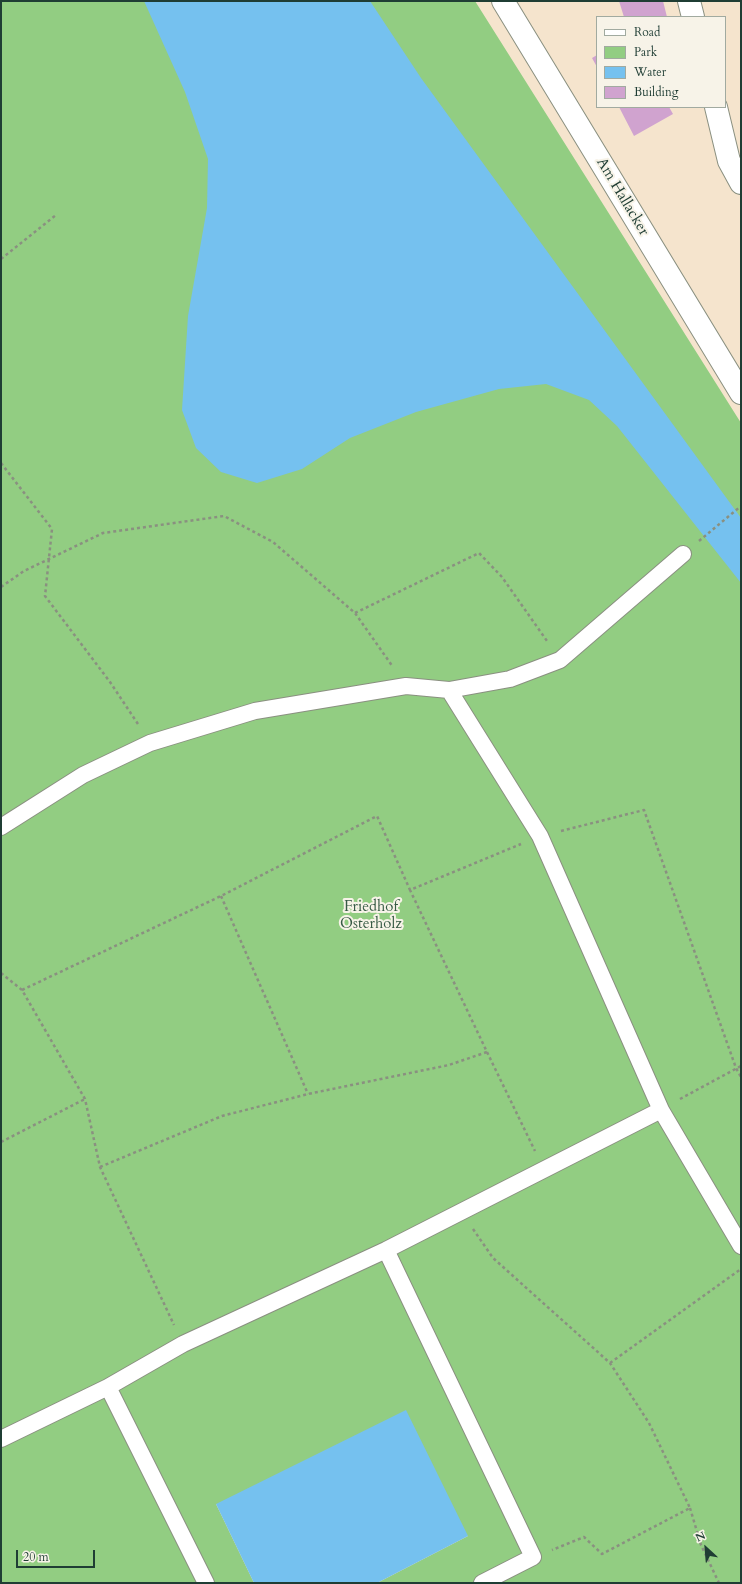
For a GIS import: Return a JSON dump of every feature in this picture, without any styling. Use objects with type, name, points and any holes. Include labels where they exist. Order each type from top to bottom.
[{"type":"street","name":"Am Hallacker","points":[[502,1],[741,393]]},
{"type":"street","points":[[689,1],[693,16]]},
{"type":"street","points":[[716,108],[729,161],[741,183]]},
{"type":"lane","points":[[1,827],[83,775],[150,743],[255,711],[406,686],[449,690],[510,679],[560,660],[683,554]]},
{"type":"lane","points":[[449,690],[540,836],[661,1110],[741,1246]]},
{"type":"lane","points":[[1,1439],[108,1387],[183,1344],[386,1250],[661,1110]]},
{"type":"lane","points":[[386,1250],[533,1557],[482,1583]]},
{"type":"lane","points":[[108,1387],[206,1583]]},
{"type":"path","points":[[1,259],[56,215]]},
{"type":"path","points":[[1,463],[52,529],[45,596],[110,682],[150,743]]},
{"type":"path","points":[[683,554],[740,506]]},
{"type":"path","points":[[1,587],[24,571],[103,532],[224,516],[273,542],[354,613],[406,686]]},
{"type":"path","points":[[354,613],[479,554],[502,576],[560,660]]},
{"type":"path","points":[[410,890],[540,836],[644,810],[736,1068],[741,1077]]},
{"type":"path","points":[[22,990],[220,896],[377,816],[410,890],[544,1169]]},
{"type":"path","points":[[220,896],[308,1094]]},
{"type":"path","points":[[1,973],[22,990],[86,1100],[100,1167],[183,1344]]},
{"type":"path","points":[[100,1167],[222,1116],[308,1094],[449,1065],[487,1052]]},
{"type":"path","points":[[661,1110],[741,1066]]},
{"type":"path","points":[[1,1142],[86,1100]]},
{"type":"path","points":[[461,1212],[492,1258],[610,1363],[649,1423],[690,1508],[701,1545],[719,1583]]},
{"type":"path","points":[[610,1363],[741,1269]]},
{"type":"path","points":[[533,1557],[584,1537],[602,1554],[690,1508]]},
{"type":"green space","name":"Friedhof Osterholz","points":[[1,1],[475,1],[741,423],[741,1583],[377,1583],[468,1536],[216,1504],[254,1583],[1,1583]]},
{"type":"water","points":[[144,1],[370,1],[421,78],[741,518],[741,583],[617,426],[589,400],[546,384],[499,389],[416,412],[350,438],[302,469],[257,483],[221,472],[196,448],[182,410],[188,316],[207,208],[208,159],[185,92]]},
{"type":"water","points":[[406,1410],[468,1536],[377,1583],[254,1583],[216,1504]]},
{"type":"building","points":[[619,1],[663,1],[667,16],[624,16]]},
{"type":"building","points":[[596,56],[596,65],[592,58]]},
{"type":"building","points":[[620,108],[670,108],[673,114],[634,136]]}]
